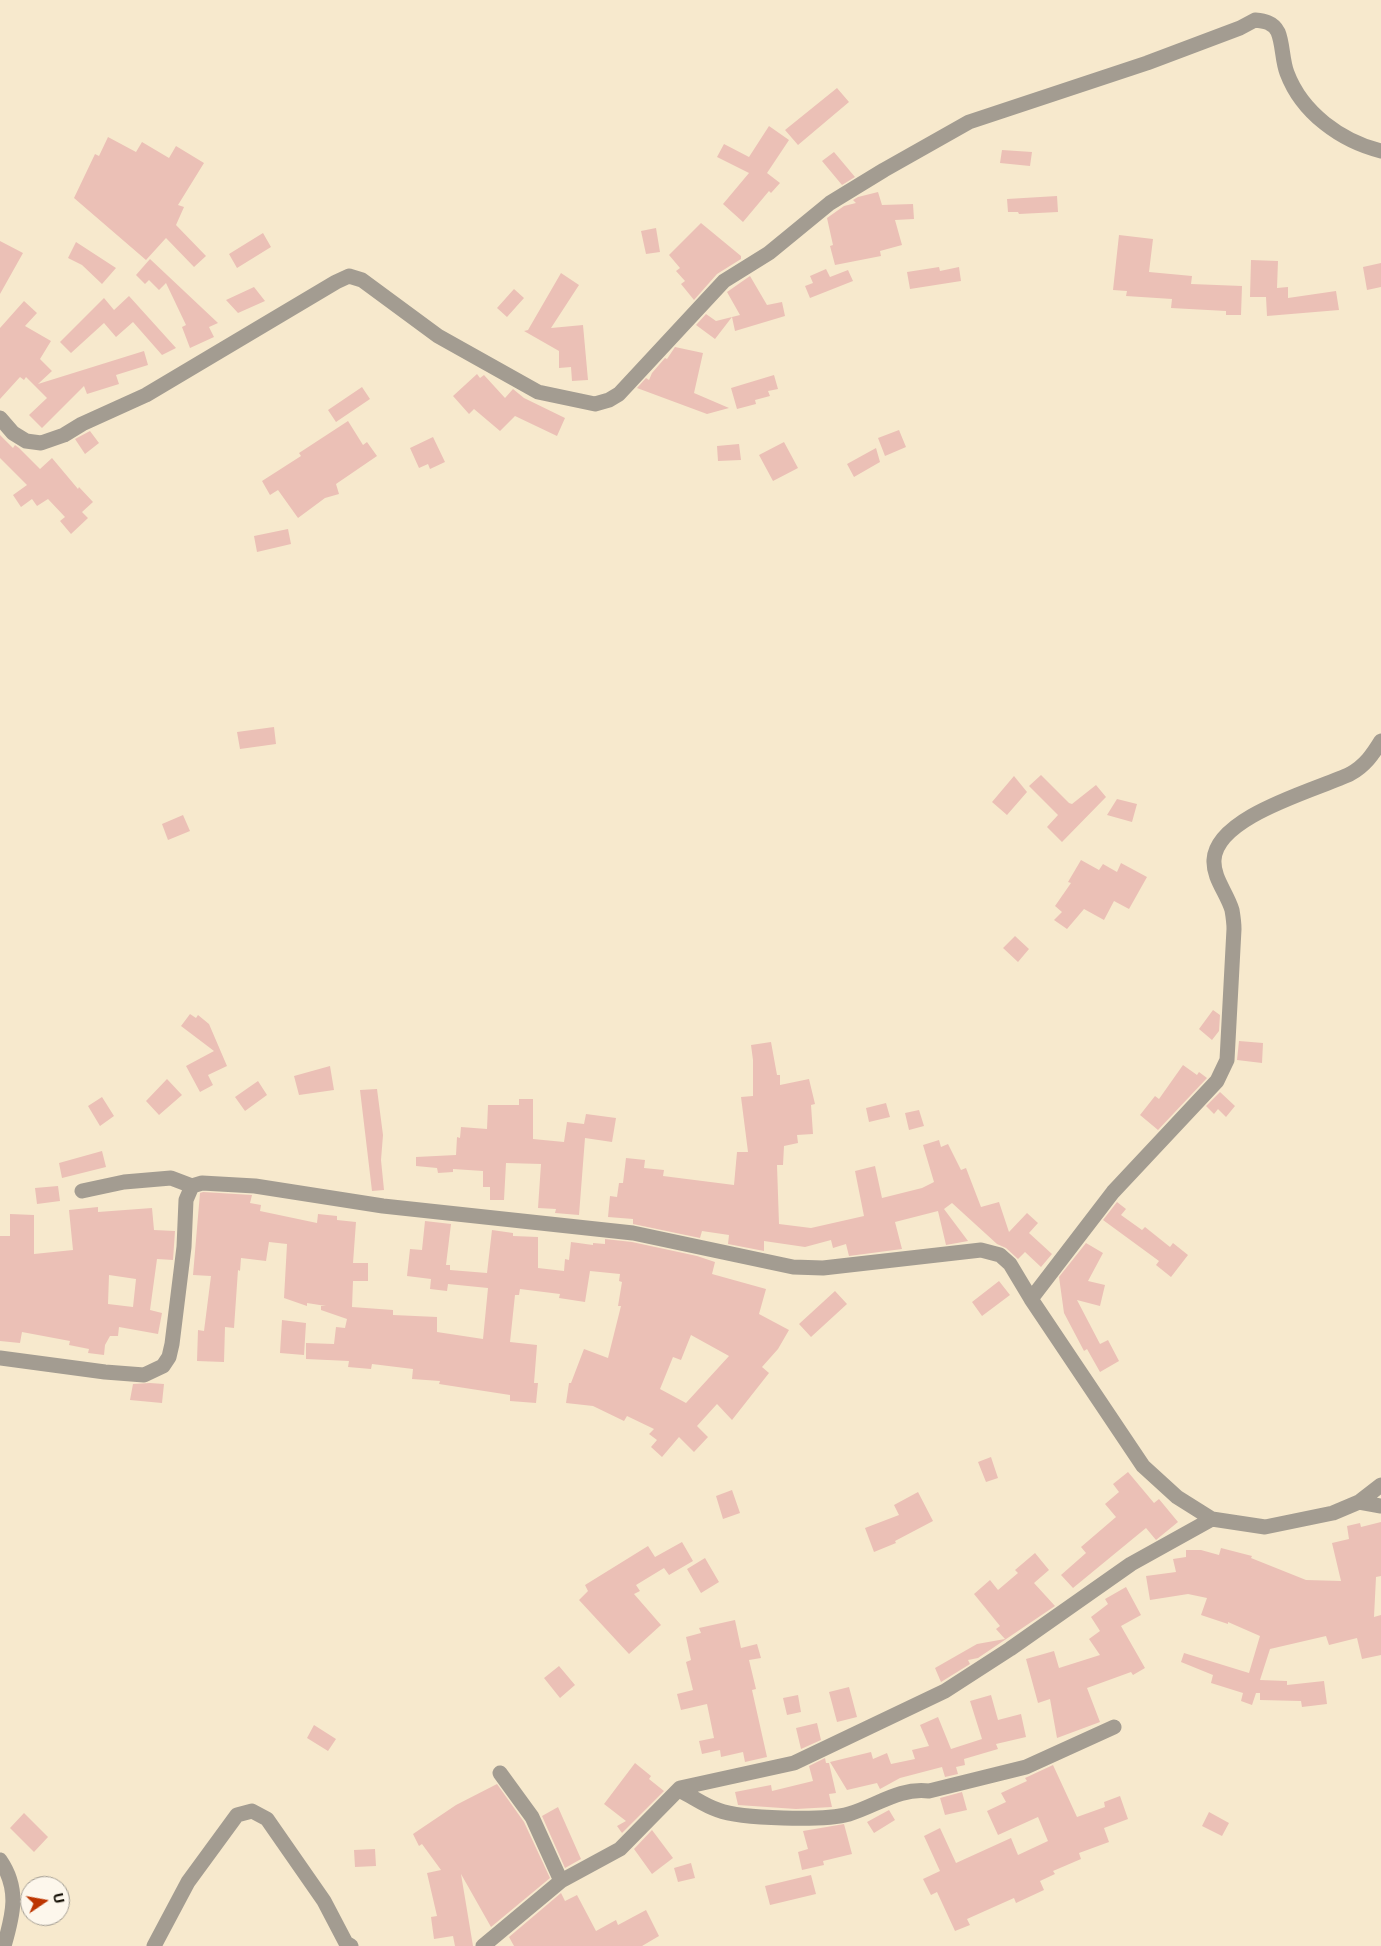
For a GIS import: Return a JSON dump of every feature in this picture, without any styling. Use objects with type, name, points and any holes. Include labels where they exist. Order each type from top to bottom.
[{"type":"street","points":[[0,418],[13,433],[26,441],[41,443],[64,435],[82,424],[146,395],[349,276],[362,280],[381,292],[438,336],[538,392],[594,404],[609,400],[619,394],[724,281],[769,253],[830,203],[884,170],[969,122],[1147,63],[1240,28],[1255,20],[1271,24],[1278,32],[1287,74],[1300,97],[1326,125],[1341,137],[1381,151]]},
{"type":"street","points":[[1031,1299],[1113,1192],[1217,1081],[1225,1069],[1234,929],[1232,910],[1214,871],[1214,858],[1219,842],[1232,827],[1298,793],[1351,773],[1369,760],[1381,741]]},
{"type":"street","points":[[82,1191],[124,1182],[170,1178],[192,1186],[202,1183],[255,1186],[383,1206],[634,1233],[793,1268],[823,1268],[981,1250],[1000,1255],[1010,1264],[1031,1299],[1143,1466],[1176,1497],[1212,1519],[1265,1527],[1333,1512],[1358,1502],[1381,1485]]},
{"type":"street","points":[[0,1358],[105,1372],[144,1375],[163,1366],[172,1344],[184,1247],[186,1200],[192,1186]]},
{"type":"street","points":[[1358,1502],[1381,1506]]},
{"type":"street","points":[[483,1946],[501,1940],[561,1881],[620,1849],[680,1788],[794,1763],[945,1691],[1010,1649],[1131,1564],[1212,1519]]},
{"type":"street","points":[[680,1788],[681,1791],[719,1811],[779,1818],[847,1815],[899,1793],[916,1790],[929,1791],[1026,1767],[1114,1727]]},
{"type":"street","points":[[500,1773],[532,1817],[561,1881]]},
{"type":"street","points":[[154,1946],[188,1882],[237,1815],[252,1811],[267,1819],[324,1901],[346,1943],[351,1946]]},
{"type":"street","points":[[0,1860],[10,1874],[13,1889],[12,1915],[4,1946]]},
{"type":"building","points":[[837,88],[849,102],[798,145],[785,130]]},
{"type":"building","points":[[769,126],[789,140],[767,173],[780,183],[771,193],[769,191],[743,222],[723,204],[749,173],[717,157],[724,144],[749,157]]},
{"type":"building","points":[[108,137],[136,152],[142,142],[169,158],[176,146],[204,163],[178,205],[184,207],[176,225],[206,256],[194,267],[166,238],[146,260],[74,198],[95,154],[99,156]]},
{"type":"building","points":[[1002,150],[1032,152],[1030,166],[1000,163]]},
{"type":"building","points":[[834,152],[855,177],[842,185],[822,161]]},
{"type":"building","points":[[878,192],[882,205],[913,204],[914,219],[895,220],[902,245],[880,251],[881,256],[835,265],[830,246],[833,245],[827,218],[844,206],[856,203],[853,200],[858,197]]},
{"type":"building","points":[[1057,196],[1058,212],[1019,214],[1018,212],[1008,212],[1007,199]]},
{"type":"building","points":[[701,223],[741,256],[741,259],[717,274],[694,300],[681,284],[685,281],[676,271],[680,268],[669,255]]},
{"type":"building","points":[[656,228],[660,252],[646,254],[641,231]]},
{"type":"building","points":[[263,233],[271,247],[237,268],[229,254]]},
{"type":"building","points":[[1119,235],[1153,239],[1149,272],[1192,276],[1191,284],[1242,286],[1241,315],[1226,315],[1226,311],[1171,308],[1172,299],[1126,296],[1127,291],[1113,290]]},
{"type":"building","points":[[0,241],[23,253],[0,294]]},
{"type":"building","points":[[76,242],[116,268],[102,284],[82,265],[68,258]]},
{"type":"building","points":[[150,259],[218,323],[209,327],[214,337],[190,348],[182,327],[186,325],[166,283],[159,290],[149,280],[145,284],[136,275]]},
{"type":"building","points":[[1251,260],[1278,261],[1277,288],[1288,287],[1288,298],[1336,291],[1339,310],[1267,316],[1266,297],[1250,297]]},
{"type":"building","points":[[1381,263],[1381,287],[1367,290],[1363,267]]},
{"type":"building","points":[[939,267],[940,271],[959,267],[961,281],[910,289],[907,272]]},
{"type":"building","points":[[826,269],[830,277],[848,270],[853,281],[810,298],[805,286],[813,283],[810,276]]},
{"type":"building","points":[[561,273],[579,285],[551,328],[583,325],[588,380],[572,381],[571,367],[559,368],[559,351],[524,331],[528,330]]},
{"type":"building","points":[[750,276],[767,305],[782,302],[785,316],[735,331],[732,317],[740,315],[727,292]]},
{"type":"building","points":[[254,287],[265,301],[238,313],[226,300]]},
{"type":"building","points":[[514,289],[524,298],[507,317],[497,308]]},
{"type":"building","points":[[129,296],[176,348],[162,355],[133,322],[116,337],[104,323],[71,353],[60,342],[104,298],[114,310]]},
{"type":"building","points":[[24,301],[37,313],[25,326],[51,341],[40,359],[52,371],[38,384],[144,351],[148,365],[116,375],[119,384],[87,394],[84,386],[42,428],[29,415],[47,398],[26,377],[24,380],[20,377],[0,399],[0,328]]},
{"type":"building","points":[[706,314],[716,321],[732,317],[715,339],[696,325]]},
{"type":"building","points":[[675,347],[703,353],[694,393],[729,408],[707,414],[637,388],[646,378],[649,380],[652,373],[665,358],[667,359]]},
{"type":"building","points":[[477,374],[480,378],[484,375],[505,398],[513,389],[524,398],[565,418],[557,436],[515,416],[500,431],[474,409],[469,414],[453,396]]},
{"type":"building","points":[[774,375],[778,389],[768,391],[770,396],[755,400],[756,404],[737,409],[731,388]]},
{"type":"building","points":[[362,387],[370,399],[336,422],[328,410]]},
{"type":"building","points":[[348,421],[363,445],[367,442],[377,456],[336,484],[339,494],[325,498],[298,518],[278,490],[270,495],[262,481],[301,456],[299,453]]},
{"type":"building","points":[[899,430],[906,447],[885,456],[878,438]]},
{"type":"building","points":[[90,431],[99,443],[85,454],[75,439]]},
{"type":"building","points":[[0,435],[13,448],[15,445],[19,448],[40,469],[52,458],[78,489],[79,487],[93,502],[82,512],[88,518],[71,534],[60,521],[65,517],[48,499],[37,506],[32,499],[21,507],[13,495],[27,485],[0,458]]},
{"type":"building","points":[[433,437],[445,462],[430,469],[428,464],[419,468],[410,448]]},
{"type":"building","points":[[784,442],[798,468],[773,481],[759,455]]},
{"type":"building","points":[[739,444],[741,460],[718,461],[717,446]]},
{"type":"building","points":[[876,448],[880,462],[854,477],[847,464]]},
{"type":"building","points":[[288,529],[291,544],[257,552],[254,536]]},
{"type":"building","points":[[274,727],[276,744],[240,749],[237,732]]},
{"type":"building","points":[[1041,775],[1069,803],[1072,804],[1096,785],[1106,797],[1062,842],[1047,827],[1058,815],[1029,786]]},
{"type":"building","points":[[1014,776],[1027,792],[1007,815],[992,802]]},
{"type":"building","points":[[1117,799],[1137,804],[1132,822],[1107,815]]},
{"type":"building","points":[[183,815],[190,831],[168,840],[162,824]]},
{"type":"building","points":[[1081,860],[1099,870],[1103,864],[1117,872],[1121,863],[1147,877],[1129,909],[1114,901],[1104,920],[1084,909],[1067,929],[1054,920],[1062,912],[1055,906],[1071,883],[1068,882]]},
{"type":"building","points":[[1015,936],[1029,949],[1018,962],[1003,948]]},
{"type":"building","points":[[1213,1010],[1220,1015],[1219,1031],[1212,1040],[1199,1029]]},
{"type":"building","points":[[190,1014],[196,1018],[198,1015],[209,1024],[227,1066],[208,1075],[213,1085],[200,1092],[186,1066],[214,1051],[181,1026]]},
{"type":"building","points":[[1239,1041],[1263,1043],[1262,1063],[1237,1060]]},
{"type":"building","points":[[771,1042],[777,1075],[780,1075],[780,1085],[809,1079],[815,1104],[811,1105],[813,1134],[797,1135],[798,1143],[784,1146],[783,1165],[777,1165],[779,1224],[811,1228],[864,1216],[855,1171],[875,1166],[882,1198],[922,1188],[934,1182],[923,1145],[939,1140],[941,1147],[948,1144],[961,1170],[966,1168],[981,1207],[999,1202],[1009,1232],[1027,1213],[1038,1223],[1029,1233],[1052,1254],[1041,1267],[1025,1252],[1018,1259],[1006,1248],[997,1244],[952,1203],[944,1209],[968,1241],[946,1245],[938,1211],[895,1222],[902,1249],[849,1256],[846,1244],[833,1248],[831,1240],[805,1247],[764,1241],[764,1251],[728,1244],[729,1235],[702,1231],[700,1238],[633,1224],[633,1219],[608,1217],[610,1196],[617,1197],[619,1183],[623,1183],[626,1158],[645,1160],[644,1168],[664,1170],[663,1176],[734,1185],[737,1152],[748,1152],[741,1097],[753,1096],[751,1045]]},
{"type":"building","points":[[1183,1065],[1197,1075],[1199,1072],[1207,1078],[1158,1130],[1140,1115],[1155,1096],[1159,1099]]},
{"type":"building","points":[[330,1066],[334,1090],[299,1095],[294,1076]]},
{"type":"building","points":[[167,1079],[182,1095],[159,1115],[146,1101]]},
{"type":"building","points":[[258,1081],[267,1095],[245,1111],[235,1097]]},
{"type":"building","points":[[377,1089],[383,1135],[381,1160],[384,1190],[372,1191],[360,1090]]},
{"type":"building","points":[[1220,1092],[1235,1106],[1226,1117],[1218,1109],[1214,1114],[1206,1106]]},
{"type":"building","points":[[102,1097],[114,1116],[100,1126],[88,1106]]},
{"type":"building","points":[[519,1099],[533,1099],[533,1139],[564,1142],[567,1122],[584,1124],[586,1114],[616,1118],[612,1142],[585,1138],[579,1215],[555,1213],[556,1209],[538,1208],[541,1164],[506,1163],[504,1200],[490,1200],[490,1187],[483,1187],[483,1171],[453,1169],[453,1172],[438,1173],[437,1168],[416,1166],[416,1157],[456,1155],[457,1137],[460,1138],[461,1127],[487,1129],[488,1105],[519,1105]]},
{"type":"building","points":[[886,1103],[890,1117],[869,1122],[866,1108]]},
{"type":"building","points":[[919,1110],[924,1126],[909,1130],[905,1113]]},
{"type":"building","points":[[102,1151],[106,1167],[62,1178],[59,1163]]},
{"type":"building","points":[[58,1186],[60,1201],[37,1204],[35,1188]]},
{"type":"building","points":[[200,1193],[252,1195],[250,1203],[261,1205],[260,1211],[317,1223],[318,1214],[337,1216],[337,1220],[356,1222],[353,1263],[368,1263],[368,1281],[353,1281],[352,1307],[393,1310],[393,1315],[437,1317],[437,1332],[483,1339],[488,1288],[448,1284],[447,1291],[430,1289],[431,1279],[407,1276],[410,1249],[422,1250],[425,1221],[451,1224],[446,1265],[450,1265],[450,1270],[487,1273],[492,1230],[513,1233],[513,1236],[538,1237],[538,1268],[564,1271],[565,1259],[569,1260],[571,1242],[593,1245],[593,1243],[605,1244],[605,1239],[632,1242],[697,1256],[715,1262],[712,1274],[766,1289],[759,1314],[789,1330],[778,1349],[762,1367],[769,1373],[732,1420],[717,1404],[697,1426],[708,1437],[694,1452],[679,1437],[662,1457],[651,1447],[657,1440],[649,1434],[654,1429],[627,1416],[624,1421],[593,1406],[566,1403],[569,1383],[571,1383],[584,1349],[608,1358],[621,1306],[618,1306],[622,1282],[619,1281],[620,1274],[590,1271],[585,1302],[559,1298],[560,1294],[520,1289],[519,1295],[515,1295],[510,1342],[537,1345],[534,1383],[538,1383],[536,1403],[510,1401],[510,1395],[439,1384],[440,1381],[412,1379],[413,1369],[372,1364],[371,1369],[348,1367],[349,1361],[306,1359],[306,1343],[334,1344],[336,1327],[345,1328],[347,1319],[321,1310],[321,1306],[326,1306],[307,1303],[307,1306],[284,1298],[287,1244],[269,1242],[266,1261],[241,1258],[240,1271],[238,1270],[234,1328],[225,1327],[224,1362],[197,1361],[198,1330],[204,1331],[211,1276],[193,1275]],"holes":[[[691,1335],[729,1356],[686,1403],[660,1389],[673,1357],[681,1360]]]},
{"type":"building","points":[[1117,1202],[1126,1209],[1121,1215],[1142,1230],[1145,1227],[1170,1247],[1173,1243],[1188,1255],[1171,1277],[1156,1265],[1159,1261],[1103,1220]]},
{"type":"building","points":[[98,1207],[98,1212],[152,1208],[154,1230],[175,1231],[173,1260],[157,1259],[150,1310],[162,1313],[158,1334],[119,1327],[118,1336],[110,1336],[105,1345],[104,1355],[88,1353],[89,1349],[69,1345],[70,1341],[22,1332],[20,1343],[0,1341],[0,1236],[10,1236],[10,1214],[34,1215],[34,1254],[73,1250],[69,1210]],"holes":[[[109,1275],[136,1279],[133,1307],[108,1304]]]},
{"type":"building","points":[[1086,1243],[1103,1253],[1088,1281],[1105,1285],[1100,1306],[1077,1300],[1100,1344],[1108,1340],[1119,1361],[1100,1372],[1087,1349],[1084,1351],[1064,1313],[1059,1277]]},
{"type":"building","points":[[999,1281],[1010,1295],[982,1316],[972,1302]]},
{"type":"building","points":[[835,1291],[847,1304],[811,1337],[799,1324]]},
{"type":"building","points":[[282,1320],[306,1323],[304,1355],[280,1353]]},
{"type":"building","points":[[133,1384],[164,1384],[162,1403],[130,1400]]},
{"type":"building","points":[[991,1457],[998,1478],[986,1482],[978,1462]]},
{"type":"building","points":[[1128,1472],[1154,1503],[1159,1499],[1178,1522],[1156,1540],[1146,1528],[1073,1588],[1061,1575],[1086,1553],[1081,1547],[1116,1517],[1105,1504],[1119,1492],[1113,1484]]},
{"type":"building","points":[[732,1490],[740,1513],[723,1519],[716,1496]]},
{"type":"building","points":[[918,1492],[933,1521],[895,1541],[896,1543],[874,1552],[865,1528],[899,1515],[894,1505]]},
{"type":"building","points":[[1381,1522],[1381,1576],[1376,1577],[1374,1617],[1381,1615],[1381,1655],[1362,1659],[1357,1638],[1329,1645],[1326,1636],[1270,1649],[1260,1680],[1287,1681],[1287,1685],[1324,1681],[1327,1704],[1302,1707],[1301,1701],[1260,1700],[1260,1693],[1256,1693],[1252,1705],[1241,1701],[1243,1693],[1211,1683],[1213,1675],[1181,1662],[1184,1653],[1249,1673],[1260,1636],[1228,1622],[1228,1624],[1201,1615],[1207,1598],[1188,1594],[1150,1600],[1146,1576],[1176,1572],[1173,1559],[1186,1557],[1186,1550],[1201,1550],[1219,1555],[1221,1548],[1252,1556],[1251,1558],[1306,1580],[1341,1581],[1332,1543],[1349,1539],[1347,1526],[1360,1523],[1361,1527]]},
{"type":"building","points":[[682,1542],[693,1561],[669,1575],[664,1568],[636,1585],[640,1591],[634,1594],[661,1625],[629,1654],[579,1600],[588,1591],[585,1585],[648,1546],[655,1557]]},
{"type":"building","points":[[1035,1553],[1049,1570],[1034,1583],[1055,1606],[978,1658],[968,1660],[970,1664],[941,1682],[935,1668],[977,1644],[1005,1639],[996,1629],[1000,1626],[974,1594],[990,1580],[998,1590],[1018,1573],[1015,1570]]},
{"type":"building","points":[[705,1558],[719,1582],[701,1593],[687,1569]]},
{"type":"building","points":[[1126,1587],[1141,1615],[1121,1626],[1145,1668],[1133,1675],[1131,1672],[1087,1688],[1100,1722],[1057,1738],[1050,1699],[1038,1703],[1026,1659],[1054,1651],[1059,1668],[1100,1655],[1089,1639],[1100,1631],[1091,1617],[1108,1604],[1105,1599]]},
{"type":"building","points":[[735,1620],[741,1648],[757,1644],[761,1658],[749,1660],[756,1689],[752,1690],[767,1757],[745,1762],[743,1752],[721,1757],[720,1750],[702,1754],[699,1741],[714,1738],[707,1704],[681,1710],[677,1694],[693,1690],[686,1662],[691,1660],[686,1637],[701,1633],[699,1628]]},
{"type":"building","points":[[559,1666],[575,1685],[560,1698],[544,1678]]},
{"type":"building","points":[[849,1687],[857,1717],[837,1722],[829,1692]]},
{"type":"building","points":[[798,1695],[801,1712],[787,1715],[783,1698]]},
{"type":"building","points":[[991,1695],[998,1720],[1021,1714],[1026,1737],[996,1744],[998,1749],[964,1759],[965,1765],[956,1767],[958,1774],[945,1777],[942,1767],[900,1778],[880,1789],[877,1783],[847,1790],[830,1762],[871,1752],[873,1759],[887,1753],[891,1764],[915,1759],[912,1750],[929,1746],[920,1725],[938,1717],[951,1749],[982,1739],[970,1701]]},
{"type":"building","points":[[817,1723],[821,1740],[801,1749],[796,1728]]},
{"type":"building","points":[[314,1725],[336,1739],[328,1751],[307,1738]]},
{"type":"building","points":[[825,1758],[826,1763],[829,1763],[836,1793],[829,1794],[832,1807],[796,1809],[738,1805],[735,1792],[771,1785],[772,1791],[813,1781],[809,1766]]},
{"type":"building","points":[[635,1763],[651,1776],[649,1779],[664,1791],[622,1833],[617,1826],[626,1821],[604,1804]]},
{"type":"building","points":[[1053,1765],[1077,1817],[1105,1807],[1104,1802],[1120,1796],[1128,1819],[1104,1828],[1109,1842],[1079,1853],[1081,1859],[1053,1871],[1055,1874],[1040,1881],[1044,1890],[1016,1903],[1014,1898],[967,1919],[970,1925],[955,1931],[937,1892],[931,1895],[923,1879],[940,1871],[924,1836],[940,1828],[956,1863],[1011,1838],[1018,1855],[1048,1841],[1038,1817],[998,1835],[987,1811],[1006,1802],[1001,1793],[1027,1781],[1025,1778]]},
{"type":"building","points":[[497,1784],[524,1822],[550,1878],[491,1927],[461,1874],[473,1946],[455,1946],[453,1936],[434,1939],[431,1917],[437,1916],[427,1873],[441,1870],[422,1844],[419,1846],[413,1834],[456,1805]]},
{"type":"building","points":[[962,1792],[967,1810],[945,1815],[940,1798]]},
{"type":"building","points":[[558,1807],[581,1859],[565,1868],[542,1816]]},
{"type":"building","points":[[889,1810],[895,1820],[874,1833],[867,1822]]},
{"type":"building","points":[[1209,1812],[1229,1823],[1222,1836],[1202,1826]]},
{"type":"building","points":[[24,1813],[48,1837],[34,1852],[10,1828]]},
{"type":"building","points":[[844,1824],[852,1854],[823,1861],[824,1865],[802,1870],[798,1852],[808,1849],[803,1831]]},
{"type":"building","points":[[652,1830],[673,1858],[652,1874],[634,1849]]},
{"type":"building","points":[[375,1849],[376,1866],[355,1867],[354,1850]]},
{"type":"building","points":[[691,1863],[695,1878],[678,1882],[674,1868]]},
{"type":"building","points":[[811,1875],[816,1894],[770,1905],[765,1886]]},
{"type":"building","points":[[561,1893],[565,1901],[577,1895],[596,1931],[616,1920],[618,1925],[646,1910],[659,1936],[642,1946],[514,1946],[509,1937]]}]
